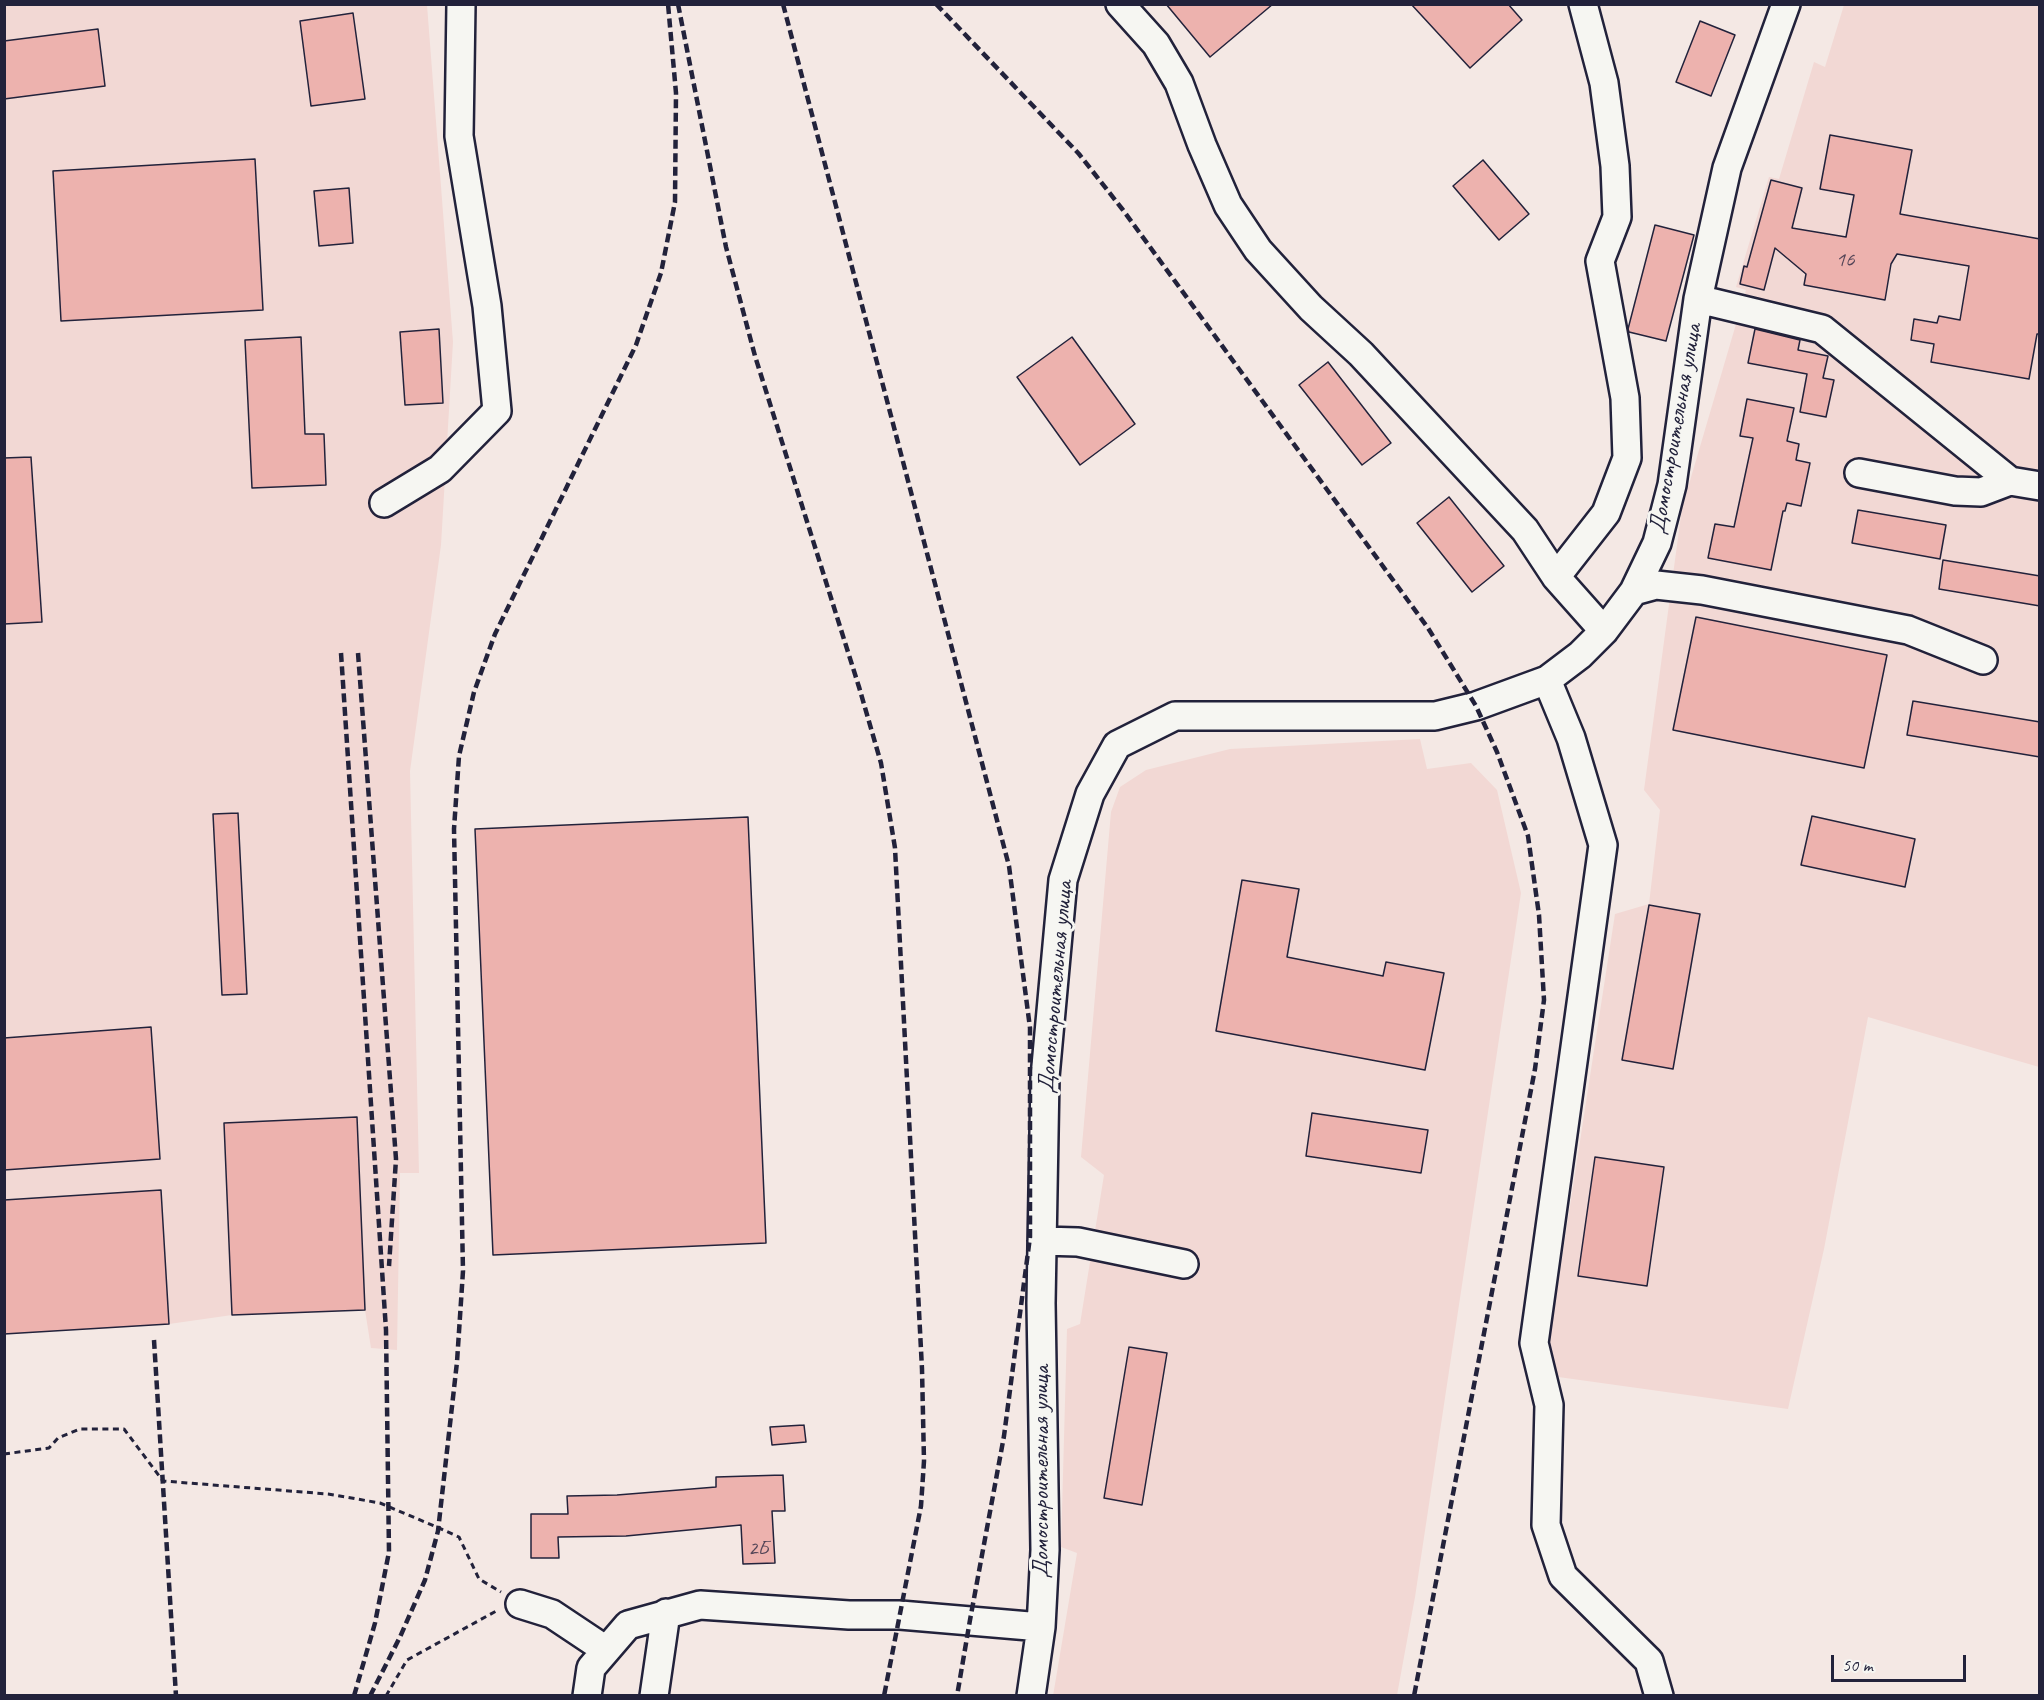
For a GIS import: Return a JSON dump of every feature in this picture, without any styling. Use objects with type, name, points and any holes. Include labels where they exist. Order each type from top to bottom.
[{"type":"street","points":[[384,503],[440,469],[497,411],[487,306],[459,136],[461,4]]},
{"type":"street","points":[[1120,4],[1156,44],[1179,83],[1228,205],[1258,250],[1311,308],[1361,354],[1525,530],[1556,576],[1604,632]]},
{"type":"street","points":[[1556,576],[1606,513],[1627,458],[1624,398],[1600,261],[1617,217],[1615,166],[1605,82],[1583,4]]},
{"type":"street","name":"Домостроительная улица","points":[[1031,1695],[1041,1626],[1045,1550],[1041,1303],[1045,1077],[1063,880],[1090,794],[1117,745],[1175,716],[1435,716],[1476,706],[1547,680],[1580,655],[1604,632],[1634,591],[1657,543],[1671,485],[1698,299],[1727,168],[1786,4]]},
{"type":"street","points":[[1698,299],[1822,329],[2010,481],[2040,486]]},
{"type":"street","points":[[1858,472],[1955,491],[1981,492],[2010,481]]},
{"type":"street","points":[[1634,591],[1656,585],[1702,590],[1908,630],[1983,660]]},
{"type":"street","points":[[1547,680],[1571,738],[1603,845],[1534,1342],[1549,1405],[1546,1525],[1563,1576],[1649,1661],[1659,1695]]},
{"type":"street","points":[[1042,1241],[1078,1242],[1184,1264]]},
{"type":"street","points":[[520,1604],[552,1614],[606,1650]]},
{"type":"street","points":[[587,1695],[591,1668],[628,1625],[700,1605],[849,1615],[900,1615],[1041,1626]]},
{"type":"street","points":[[654,1695],[666,1613]]},
{"type":"path","points":[[4,1454],[49,1448],[58,1438],[80,1429],[124,1429],[163,1481],[328,1494],[380,1503],[459,1537],[479,1579],[520,1604]]},
{"type":"path","points":[[386,1695],[407,1660],[493,1611],[520,1604]]},
{"type":"shaded area","points":[[5,5],[427,5],[453,342],[441,545],[410,771],[419,1173],[400,1173],[397,1350],[371,1348],[365,1310],[232,1315],[169,1324],[5,1334]]},
{"type":"shaded area","points":[[1844,5],[2039,5],[2039,1067],[1868,1017],[1824,1249],[1788,1409],[1544,1375],[1615,914],[1649,904],[1660,810],[1644,790],[1682,508],[1746,290],[1736,287],[1769,177],[1779,179],[1814,62],[1825,67]]},
{"type":"shaded area","points":[[1420,739],[1427,769],[1471,763],[1497,790],[1521,893],[1415,1597],[1397,1695],[1053,1696],[1077,1553],[1061,1547],[1067,1329],[1080,1324],[1104,1175],[1081,1157],[1111,812],[1120,787],[1146,770],[1230,749]]},
{"type":"building","points":[[1166,4],[1273,4],[1210,57]]},
{"type":"building","points":[[1411,4],[1508,4],[1522,20],[1470,68]]},
{"type":"building","points":[[353,13],[365,99],[311,106],[300,21]]},
{"type":"building","points":[[1700,21],[1735,35],[1711,96],[1676,82]]},
{"type":"building","points":[[98,29],[105,86],[4,99],[4,41]]},
{"type":"building","points":[[1830,135],[1912,150],[1900,214],[2040,239],[2040,334],[2037,334],[2029,379],[1931,362],[1934,344],[1911,340],[1914,319],[1937,323],[1939,316],[1960,320],[1969,266],[1897,254],[1891,264],[1885,300],[1804,285],[1806,274],[1775,248],[1764,290],[1740,284],[1744,266],[1747,267],[1771,180],[1802,188],[1792,228],[1846,237],[1854,195],[1820,189]]},
{"type":"building","points":[[255,159],[263,310],[61,321],[53,171]]},
{"type":"building","points":[[1483,160],[1529,214],[1499,240],[1453,186]]},
{"type":"building","points":[[349,188],[353,243],[319,246],[314,191]]},
{"type":"building","points":[[1655,225],[1694,235],[1666,341],[1629,332],[1628,329]]},
{"type":"building","points":[[439,329],[443,403],[405,405],[400,332]]},
{"type":"building","points":[[1755,329],[1800,340],[1798,350],[1828,356],[1823,378],[1834,380],[1826,417],[1800,412],[1807,374],[1748,363]]},
{"type":"building","points":[[301,337],[305,434],[324,434],[326,485],[252,488],[245,340]]},
{"type":"building","points":[[1072,337],[1135,424],[1080,465],[1017,377]]},
{"type":"building","points":[[1328,362],[1391,443],[1362,465],[1299,385]]},
{"type":"building","points":[[1747,399],[1794,408],[1787,441],[1799,444],[1796,460],[1810,463],[1801,506],[1787,503],[1783,511],[1771,570],[1708,558],[1715,524],[1734,527],[1753,438],[1740,436]]},
{"type":"building","points":[[31,457],[42,622],[4,624],[4,458]]},
{"type":"building","points":[[1449,497],[1504,566],[1472,592],[1417,523]]},
{"type":"building","points":[[1858,510],[1946,525],[1940,559],[1852,543]]},
{"type":"building","points":[[1943,560],[2040,576],[2040,606],[1939,589]]},
{"type":"building","points":[[1696,617],[1887,655],[1864,768],[1673,730]]},
{"type":"building","points":[[1913,701],[2040,722],[2040,757],[1907,735]]},
{"type":"building","points":[[238,813],[247,994],[222,995],[213,814]]},
{"type":"building","points":[[1812,816],[1915,839],[1905,887],[1801,865]]},
{"type":"building","points":[[748,817],[766,1243],[493,1255],[475,829]]},
{"type":"building","points":[[1242,880],[1299,889],[1287,957],[1383,976],[1386,962],[1444,973],[1425,1070],[1216,1031]]},
{"type":"building","points":[[1649,905],[1700,914],[1673,1069],[1622,1060]]},
{"type":"building","points":[[151,1027],[160,1159],[4,1170],[4,1038]]},
{"type":"building","points":[[1312,1113],[1428,1130],[1421,1173],[1306,1156]]},
{"type":"building","points":[[357,1117],[365,1310],[232,1315],[224,1123]]},
{"type":"building","points":[[1595,1157],[1664,1167],[1647,1286],[1578,1276]]},
{"type":"building","points":[[161,1190],[169,1324],[4,1334],[4,1200]]},
{"type":"building","points":[[1129,1347],[1167,1353],[1142,1505],[1104,1498]]},
{"type":"building","points":[[804,1425],[806,1442],[772,1445],[770,1427]]},
{"type":"building","points":[[783,1475],[785,1511],[772,1511],[775,1563],[743,1564],[741,1525],[626,1536],[558,1537],[559,1558],[531,1558],[531,1514],[568,1514],[567,1496],[617,1495],[716,1487],[716,1477]]},
{"type":"railway","points":[[370,1696],[400,1637],[425,1580],[438,1531],[457,1362],[463,1271],[454,829],[459,756],[474,692],[495,634],[636,345],[661,273],[675,202],[676,93],[668,4]]},
{"type":"railway","points":[[678,4],[726,247],[755,356],[881,763],[895,848],[922,1369],[924,1461],[921,1506],[884,1696]]},
{"type":"railway","points":[[783,4],[1009,866],[1030,1028],[1030,1237],[1004,1436],[957,1696]]},
{"type":"railway","points":[[936,4],[1079,154],[1123,210],[1428,628],[1476,706],[1497,752],[1528,836],[1539,915],[1544,1000],[1535,1069],[1414,1696]]},
{"type":"railway","points":[[341,653],[386,1330],[389,1552],[375,1623],[354,1696]]},
{"type":"railway","points":[[358,653],[396,1159],[389,1266]]},
{"type":"railway","points":[[154,1340],[176,1696]]}]
